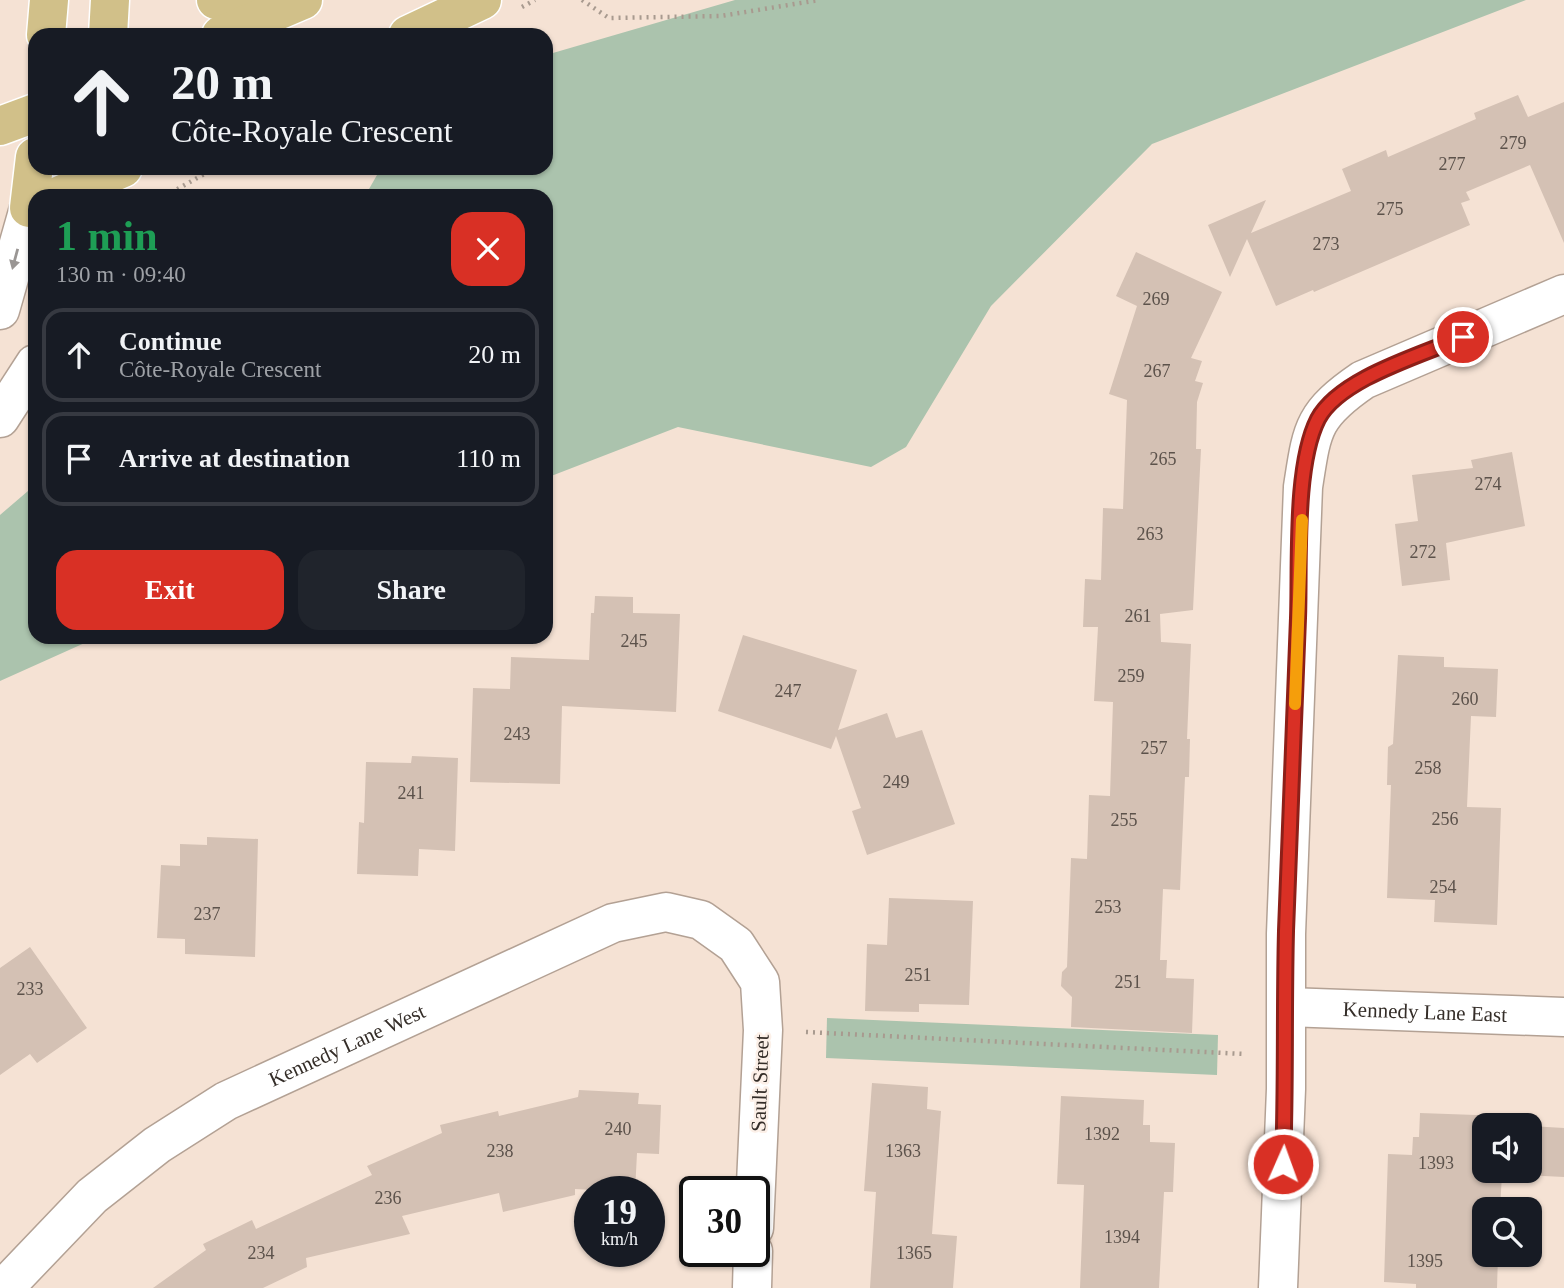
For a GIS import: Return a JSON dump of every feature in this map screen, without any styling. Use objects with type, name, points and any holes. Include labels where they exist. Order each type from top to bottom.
[{"type":"main road","points":[[47,28],[49,0]]},
{"type":"main road","points":[[108,28],[110,0]]},
{"type":"main road","points":[[216,0],[255,4],[270,0]]},
{"type":"main road","points":[[237,28],[303,0]]},
{"type":"main road","points":[[423,28],[482,0]]},
{"type":"main road","points":[[0,126],[28,116]]},
{"type":"main road","points":[[77,189],[105,178]]},
{"type":"street","points":[[0,310],[28,214]]},
{"type":"street","points":[[1278,1288],[1286,934],[1303,487],[1310,439],[1319,418],[1333,400],[1363,380],[1564,294]]},
{"type":"street","points":[[0,418],[28,375]]},
{"type":"street","name":"Kennedy Lane West","points":[[4,1288],[92,1196],[156,1145],[226,1101],[613,923],[666,912],[701,920],[736,945]]},
{"type":"street","name":"Sault Street","points":[[736,945],[760,982],[763,1030],[756,1176]]},
{"type":"street","name":"Kennedy Lane East","points":[[1286,1007],[1564,1017]]},
{"type":"street","points":[[752,1288],[753,1267]]},
{"type":"path","points":[[582,0],[609,18],[720,16],[819,0]]},
{"type":"path","points":[[178,189],[202,175]]},
{"type":"path","points":[[763,1030],[1251,1055],[1286,1007]]},
{"type":"green space","points":[[735,0],[1526,0],[1152,144],[991,306],[906,447],[871,467],[678,427],[553,475],[553,189],[369,189],[377,175],[553,175],[553,53]]},
{"type":"green space","points":[[28,491],[28,644],[82,644],[0,681],[0,515]]},
{"type":"green space","points":[[827,1018],[1218,1035],[1217,1075],[826,1058]]},
{"type":"building","points":[[1518,95],[1528,117],[1564,102],[1564,243],[1530,165],[1466,192],[1470,200],[1461,203],[1470,225],[1314,292],[1313,290],[1276,306],[1247,239],[1230,277],[1208,225],[1266,200],[1251,233],[1351,191],[1342,169],[1386,150],[1388,157],[1476,119],[1474,113]]},
{"type":"building","points":[[1136,252],[1222,292],[1191,358],[1202,361],[1195,381],[1203,383],[1197,402],[1196,449],[1201,449],[1193,610],[1160,614],[1161,642],[1191,644],[1187,739],[1190,739],[1189,777],[1185,777],[1180,890],[1163,889],[1160,960],[1167,960],[1166,978],[1194,979],[1192,1033],[1071,1027],[1072,997],[1061,986],[1062,972],[1067,967],[1071,858],[1087,859],[1089,795],[1110,796],[1113,702],[1094,701],[1098,627],[1083,627],[1085,579],[1101,580],[1103,508],[1123,509],[1127,400],[1109,394],[1137,306],[1116,296]]},
{"type":"building","points":[[1512,452],[1525,526],[1446,543],[1450,580],[1402,586],[1395,524],[1418,521],[1412,475],[1473,468],[1471,460]]},
{"type":"building","points":[[595,596],[633,597],[633,613],[680,614],[676,712],[562,706],[560,784],[470,782],[473,688],[510,689],[511,657],[589,660],[591,613],[594,613]]},
{"type":"building","points":[[743,635],[857,670],[838,730],[887,713],[896,738],[922,730],[955,824],[867,855],[852,811],[861,808],[836,736],[831,749],[718,711]]},
{"type":"building","points":[[1398,655],[1444,657],[1444,667],[1498,669],[1496,717],[1471,716],[1467,807],[1501,808],[1497,925],[1434,922],[1435,900],[1387,898],[1391,785],[1387,785],[1388,747],[1393,744]]},
{"type":"building","points":[[412,756],[458,758],[455,851],[419,849],[418,876],[357,874],[359,822],[364,823],[366,762],[411,763]]},
{"type":"building","points":[[207,837],[258,839],[255,957],[185,954],[185,939],[157,938],[161,865],[180,866],[180,844],[207,845]]},
{"type":"building","points":[[889,898],[973,901],[969,1005],[919,1004],[919,1012],[865,1011],[867,944],[887,945]]},
{"type":"building","points":[[30,947],[87,1028],[37,1063],[30,1054],[0,1075],[0,968]]},
{"type":"building","points":[[872,1083],[928,1087],[927,1109],[941,1111],[932,1234],[957,1236],[953,1288],[870,1288],[876,1192],[864,1191]]},
{"type":"building","points":[[579,1090],[639,1093],[638,1104],[661,1105],[659,1154],[637,1153],[636,1176],[574,1176],[574,1195],[503,1212],[499,1193],[402,1216],[410,1234],[306,1258],[307,1267],[263,1288],[153,1288],[206,1250],[203,1244],[252,1220],[256,1229],[372,1175],[367,1166],[442,1133],[440,1125],[498,1111],[499,1116],[578,1097]]},
{"type":"building","points":[[1061,1096],[1144,1100],[1143,1125],[1150,1125],[1150,1142],[1175,1143],[1173,1192],[1164,1192],[1159,1288],[1080,1288],[1084,1185],[1057,1184]]},
{"type":"building","points":[[1420,1113],[1472,1115],[1472,1183],[1501,1183],[1501,1197],[1472,1197],[1472,1267],[1498,1267],[1497,1288],[1416,1288],[1416,1284],[1384,1282],[1388,1154],[1412,1155],[1413,1137],[1419,1137]]},
{"type":"building","points":[[1542,1127],[1564,1128],[1564,1177],[1542,1176]]},
{"type":"slow traffic","points":[[1295,704],[1302,520]]},
{"type":"route","points":[[1283,1164],[1286,934],[1293,738],[1303,487],[1310,439],[1319,418],[1333,400],[1363,380],[1463,337]]}]
